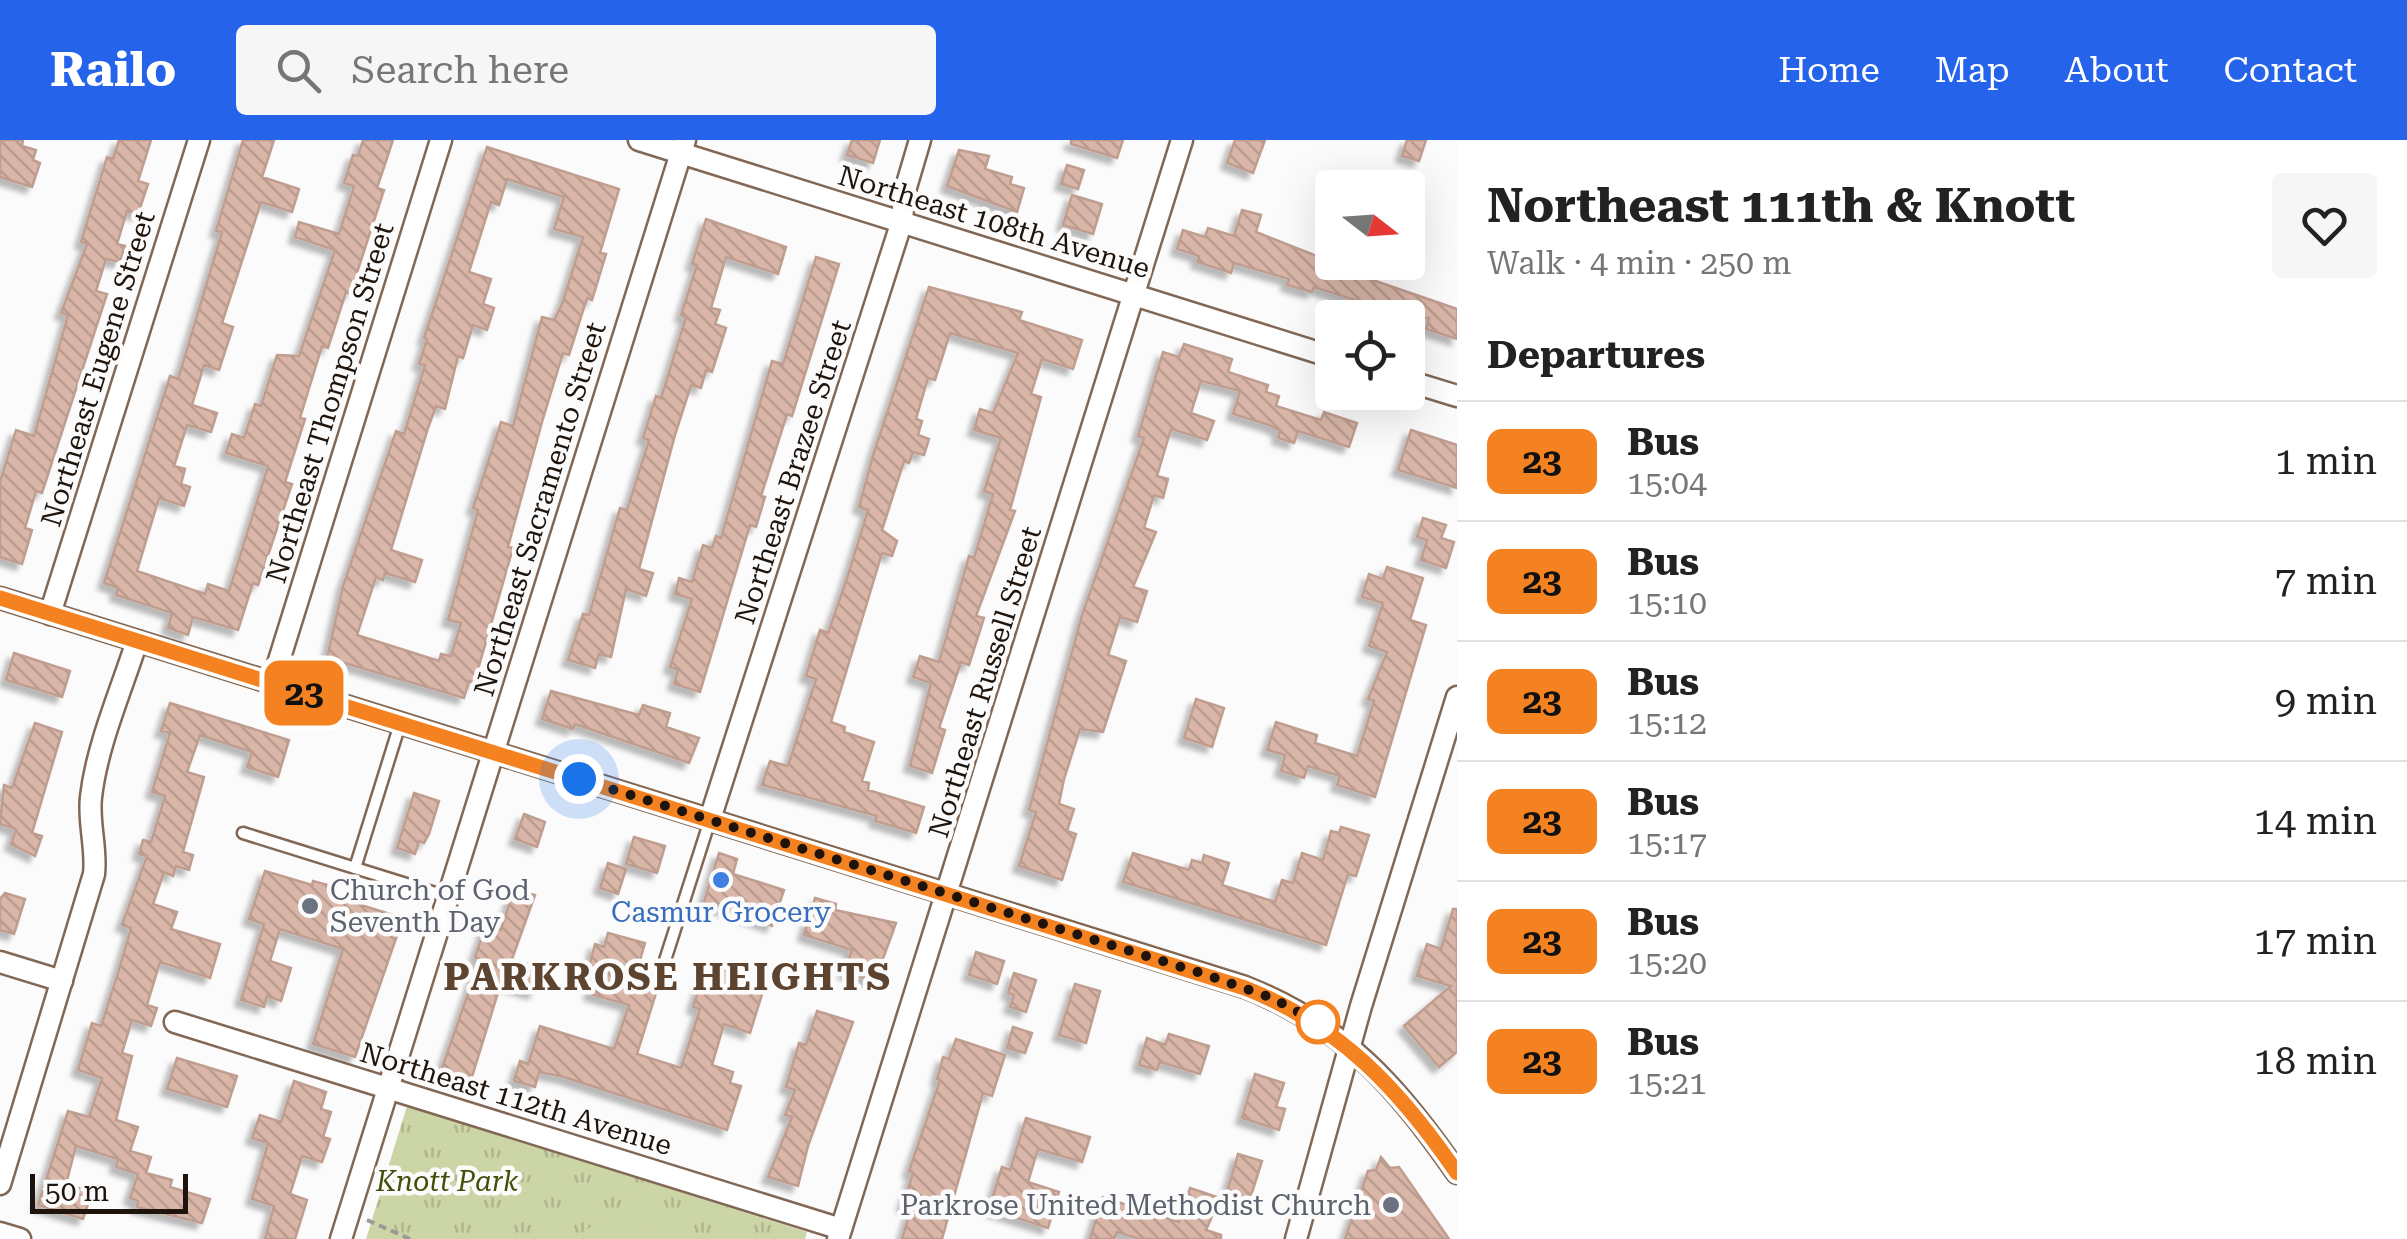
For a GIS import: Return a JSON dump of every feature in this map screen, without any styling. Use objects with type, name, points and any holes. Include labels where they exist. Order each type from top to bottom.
[{"type":"street","name":"Northeast Eugene Street","points":[[50,614],[198,140]]},
{"type":"street","name":"Northeast Thompson Street","points":[[272,683],[441,140]]},
{"type":"street","name":"Northeast 108th Avenue","points":[[639,140],[683,146],[902,221],[1315,352]]},
{"type":"street","name":"Northeast Brazee Street","points":[[710,819],[902,221],[904,194],[920,140]]},
{"type":"street","name":"Northeast Russell Street","points":[[839,1234],[958,866],[1182,140]]},
{"type":"street","name":"Northeast Sacramento Street","points":[[341,1239],[683,146]]},
{"type":"street","points":[[1425,386],[1457,396]]},
{"type":"street","points":[[0,598],[1245,988],[1299,1011],[1352,1047],[1399,1094],[1457,1173]]},
{"type":"street","points":[[0,1184],[94,874],[96,853],[90,802],[137,641]]},
{"type":"street","points":[[1296,1239],[1457,696]]},
{"type":"street","points":[[0,962],[62,981]]},
{"type":"street","name":"Northeast 112th Avenue","points":[[175,1022],[839,1234]]},
{"type":"street","points":[[0,1233],[20,1239]]},
{"type":"lane","points":[[354,868],[400,723]]},
{"type":"lane","points":[[658,979],[710,819]]},
{"type":"lane","points":[[243,833],[448,897]]},
{"type":"path","points":[[348,1214],[402,1232],[410,1239]]},
{"type":"green space","name":"Knott Park","points":[[407,1106],[807,1232],[805,1239],[366,1239]]},
{"type":"green space","points":[[636,1196],[658,1239],[573,1239]]},
{"type":"building","points":[[0,140],[23,140],[22,146],[36,150],[33,160],[40,163],[32,187],[0,177]]},
{"type":"building","points":[[119,140],[151,140],[138,181],[148,184],[138,214],[127,211],[117,244],[125,246],[120,262],[106,259],[96,291],[107,294],[42,493],[36,491],[25,528],[32,530],[22,564],[0,557],[0,482],[16,430],[34,436],[68,315],[61,313],[87,244],[81,242],[107,157],[113,159]]},
{"type":"building","points":[[243,140],[274,140],[262,177],[299,189],[292,212],[261,202],[222,323],[233,327],[219,370],[204,365],[192,405],[217,413],[211,432],[187,425],[174,466],[185,469],[181,484],[190,487],[184,506],[159,498],[137,571],[205,594],[208,584],[229,591],[268,466],[226,453],[232,434],[244,438],[255,404],[261,406],[277,355],[299,356],[335,250],[295,237],[299,222],[339,234],[354,186],[344,183],[353,155],[358,156],[363,140],[393,140],[377,188],[384,190],[350,294],[346,292],[328,348],[322,346],[300,418],[305,419],[285,482],[292,484],[258,585],[253,583],[238,630],[193,617],[188,635],[168,628],[172,613],[116,595],[118,588],[104,583],[170,376],[178,379],[222,232],[216,231]]},
{"type":"building","points":[[852,140],[880,140],[873,163],[847,155]]},
{"type":"building","points":[[1071,140],[1123,140],[1117,158],[1071,144]]},
{"type":"building","points":[[1235,140],[1265,140],[1253,173],[1227,163]]},
{"type":"building","points":[[1407,140],[1426,140],[1419,161],[1402,156]]},
{"type":"building","points":[[487,147],[619,189],[600,253],[606,254],[592,300],[587,298],[569,355],[563,353],[508,547],[513,548],[474,683],[469,681],[464,698],[327,658],[343,586],[396,431],[404,434],[425,365],[419,364],[427,339],[424,338]],"holes":[[[507,179],[564,197],[554,229],[583,237],[554,320],[542,317],[513,426],[501,422],[473,508],[478,510],[448,620],[461,623],[451,656],[441,654],[439,661],[357,635],[376,577],[383,580],[385,573],[415,582],[422,560],[391,550],[436,406],[445,409],[458,356],[463,358],[473,325],[487,330],[494,308],[483,304],[491,279],[469,272],[491,202],[499,205]]]},
{"type":"building","points":[[959,150],[989,156],[985,169],[1012,177],[1010,184],[1024,188],[1017,212],[947,186]]},
{"type":"building","points":[[1067,165],[1084,170],[1078,189],[1061,184]]},
{"type":"building","points":[[1072,195],[1102,204],[1093,234],[1063,225]]},
{"type":"building","points":[[1242,210],[1261,215],[1256,232],[1315,255],[1315,280],[1373,280],[1457,309],[1457,339],[1426,329],[1429,318],[1425,318],[1425,300],[1355,300],[1314,287],[1312,292],[1287,285],[1289,279],[1234,263],[1231,273],[1197,262],[1199,256],[1177,249],[1183,230],[1205,237],[1208,228],[1234,236]]},
{"type":"building","points":[[706,219],[786,247],[778,274],[726,257],[711,308],[720,310],[715,324],[726,328],[712,372],[706,370],[701,388],[691,385],[675,435],[639,569],[653,573],[646,596],[626,589],[611,657],[599,654],[595,668],[568,660],[583,614],[589,615],[620,508],[627,510],[649,440],[643,438],[656,396],[661,398],[686,317],[681,315]]},
{"type":"building","points":[[816,257],[839,264],[792,416],[787,414],[761,496],[765,497],[756,527],[750,525],[700,692],[674,684],[678,670],[670,667],[692,599],[675,594],[679,578],[692,582],[703,545],[712,548],[716,536],[721,538],[772,361],[783,364]]},
{"type":"building","points":[[929,287],[1022,312],[1019,320],[1082,340],[1073,369],[1042,359],[1031,394],[1041,397],[1010,510],[1015,511],[976,616],[984,618],[969,665],[961,662],[939,728],[945,730],[932,773],[910,766],[931,683],[913,677],[920,656],[939,662],[969,556],[974,558],[993,494],[984,491],[1001,438],[974,430],[980,409],[993,413],[1018,353],[950,333],[935,380],[928,378],[916,419],[922,421],[918,435],[929,439],[924,455],[913,452],[909,463],[904,461],[882,530],[897,541],[892,556],[882,553],[831,722],[845,727],[844,732],[874,742],[862,781],[869,783],[868,790],[924,807],[916,833],[875,821],[877,816],[762,785],[770,761],[787,766],[790,760],[816,679],[806,676],[820,630],[828,633],[846,581],[868,510],[859,507],[874,452]]},
{"type":"building","points":[[1184,344],[1232,359],[1228,372],[1268,385],[1266,392],[1279,396],[1276,406],[1321,420],[1324,412],[1357,423],[1349,447],[1298,431],[1294,443],[1278,438],[1280,431],[1269,425],[1233,414],[1240,391],[1201,381],[1191,413],[1214,421],[1207,440],[1171,429],[1157,476],[1168,479],[1163,498],[1154,495],[1144,528],[1156,532],[1133,587],[1147,591],[1137,622],[1120,617],[1108,655],[1126,661],[1103,732],[1080,729],[1064,779],[1059,804],[1074,809],[1067,831],[1076,834],[1062,880],[1019,866],[1036,812],[1029,810],[1082,615],[1144,438],[1138,436],[1163,352],[1179,357]]},
{"type":"building","points":[[1411,430],[1457,445],[1457,488],[1398,470]]},
{"type":"building","points":[[1423,518],[1446,525],[1441,538],[1454,542],[1446,568],[1421,560],[1427,540],[1417,537]]},
{"type":"building","points":[[1387,567],[1423,578],[1410,620],[1426,625],[1375,797],[1337,785],[1340,776],[1308,766],[1304,778],[1281,771],[1285,755],[1267,750],[1276,722],[1317,735],[1315,743],[1357,756],[1374,701],[1368,699],[1387,652],[1369,646],[1383,603],[1362,597],[1369,574],[1383,579]]},
{"type":"building","points":[[14,653],[70,671],[62,697],[6,680]]},
{"type":"building","points":[[551,691],[639,715],[643,705],[670,713],[666,727],[699,738],[689,763],[575,724],[573,729],[542,719]]},
{"type":"building","points":[[1196,699],[1224,708],[1212,747],[1184,738]]},
{"type":"building","points":[[170,703],[289,740],[278,777],[247,767],[252,752],[200,735],[187,772],[204,777],[183,852],[193,855],[189,870],[176,866],[173,876],[164,872],[153,904],[177,912],[171,929],[220,944],[210,978],[160,962],[147,1005],[157,1008],[151,1026],[132,1020],[122,1053],[132,1056],[116,1120],[138,1127],[130,1151],[151,1157],[146,1173],[172,1180],[170,1187],[210,1199],[202,1223],[137,1207],[138,1201],[130,1198],[138,1174],[116,1167],[118,1159],[76,1146],[66,1184],[92,1192],[83,1219],[38,1205],[68,1111],[89,1117],[102,1078],[78,1070],[92,1023],[101,1026],[117,976],[131,928],[122,925],[147,856],[139,854],[143,840],[151,842],[165,796],[152,792],[170,733],[161,731]]},
{"type":"building","points":[[35,723],[62,732],[32,833],[42,836],[35,856],[11,844],[16,829],[0,824],[4,785],[12,788]]},
{"type":"building","points":[[414,793],[439,801],[429,834],[424,843],[419,841],[415,854],[397,848]]},
{"type":"building","points":[[524,814],[545,822],[537,847],[515,839]]},
{"type":"building","points":[[1341,827],[1369,835],[1356,876],[1348,874],[1326,945],[1123,882],[1133,853],[1189,870],[1192,860],[1202,863],[1204,855],[1229,863],[1222,885],[1275,902],[1282,880],[1293,883],[1302,853],[1323,860],[1331,831],[1339,833]]},
{"type":"building","points":[[634,837],[665,846],[657,873],[626,864]]},
{"type":"building","points":[[719,853],[737,859],[733,874],[784,890],[772,926],[704,902]]},
{"type":"building","points":[[608,863],[626,869],[618,894],[600,888]]},
{"type":"building","points":[[265,871],[312,885],[313,881],[332,886],[329,895],[403,918],[355,1057],[313,1044],[343,949],[280,929],[270,961],[291,968],[281,1001],[267,996],[264,1007],[241,1000],[264,924],[249,919]]},
{"type":"building","points":[[514,889],[535,895],[512,959],[542,968],[534,993],[501,983],[471,1080],[441,1071],[480,959],[475,957],[486,925],[501,930]]},
{"type":"building","points":[[5,893],[25,899],[14,934],[0,930],[0,899]]},
{"type":"building","points":[[815,898],[836,904],[835,910],[896,923],[875,981],[844,972],[852,950],[804,935]]},
{"type":"building","points":[[1453,909],[1457,909],[1457,1052],[1439,1067],[1404,1026],[1451,986],[1417,976],[1427,944],[1441,949]]},
{"type":"building","points":[[608,933],[645,943],[634,980],[657,990],[637,1054],[681,1068],[700,1009],[693,1007],[707,963],[732,970],[729,981],[763,991],[750,1033],[724,1024],[712,1065],[733,1072],[730,1083],[741,1086],[727,1130],[564,1077],[539,1072],[535,1087],[514,1081],[520,1061],[528,1064],[540,1026],[614,1049],[629,1005],[590,994],[596,973],[588,971],[595,944],[604,947]]},
{"type":"building","points":[[976,952],[1004,961],[997,984],[969,975]]},
{"type":"building","points":[[1014,973],[1036,980],[1026,1012],[1010,1007],[1014,995],[1008,993]]},
{"type":"building","points":[[1075,984],[1100,991],[1086,1043],[1059,1035]]},
{"type":"building","points":[[817,1011],[853,1022],[808,1146],[798,1186],[768,1177],[792,1117],[785,1115],[795,1090],[786,1087],[799,1043],[806,1045]]},
{"type":"building","points":[[1013,1027],[1032,1033],[1025,1053],[1007,1048]]},
{"type":"building","points":[[1169,1034],[1209,1046],[1200,1074],[1160,1062],[1157,1070],[1139,1065],[1147,1038],[1165,1045]]},
{"type":"building","points":[[956,1039],[1005,1055],[992,1096],[983,1093],[942,1239],[902,1239],[911,1209],[903,1206],[913,1173],[909,1171],[940,1080],[937,1079],[943,1057],[949,1059]]},
{"type":"building","points":[[177,1058],[237,1076],[227,1107],[167,1089]]},
{"type":"building","points":[[1255,1074],[1284,1083],[1276,1107],[1285,1109],[1279,1130],[1242,1118]]},
{"type":"building","points":[[294,1081],[326,1092],[321,1109],[331,1112],[323,1137],[330,1139],[322,1162],[302,1156],[290,1194],[307,1200],[295,1239],[265,1239],[274,1206],[252,1199],[268,1143],[252,1138],[260,1115],[281,1122]]},
{"type":"building","points":[[1026,1118],[1090,1137],[1082,1162],[1038,1149],[1028,1182],[1059,1192],[1048,1228],[989,1209],[1002,1167],[1010,1170]]},
{"type":"building","points":[[1238,1154],[1262,1161],[1250,1199],[1227,1192]]},
{"type":"building","name":"Parkrose United Methodist Church","points":[[1381,1157],[1390,1168],[1399,1167],[1449,1239],[1345,1239],[1368,1171],[1376,1170]]},
{"type":"building","points":[[1190,1188],[1220,1198],[1206,1230],[1221,1235],[1221,1239],[1140,1239],[1117,1232],[1114,1239],[1090,1239],[1103,1197],[1179,1222]]},
{"type":"bus line","name":"23","points":[[0,598],[1272,998],[1324,1026],[1352,1047],[1390,1083],[1457,1173]]},
{"type":"place","name":"Casmur Grocery","points":[[721,880]]},
{"type":"place","name":"Church of God Seventh Day","points":[[310,906]]},
{"type":"place","name":"Parkrose United Methodist Church","points":[[1391,1205]]},
{"type":"district","name":"PARKROSE HEIGHTS","points":[[668,977]]},
{"type":"route","points":[[579,779],[1207,975],[1272,998],[1324,1026],[1318,1022]]}]
